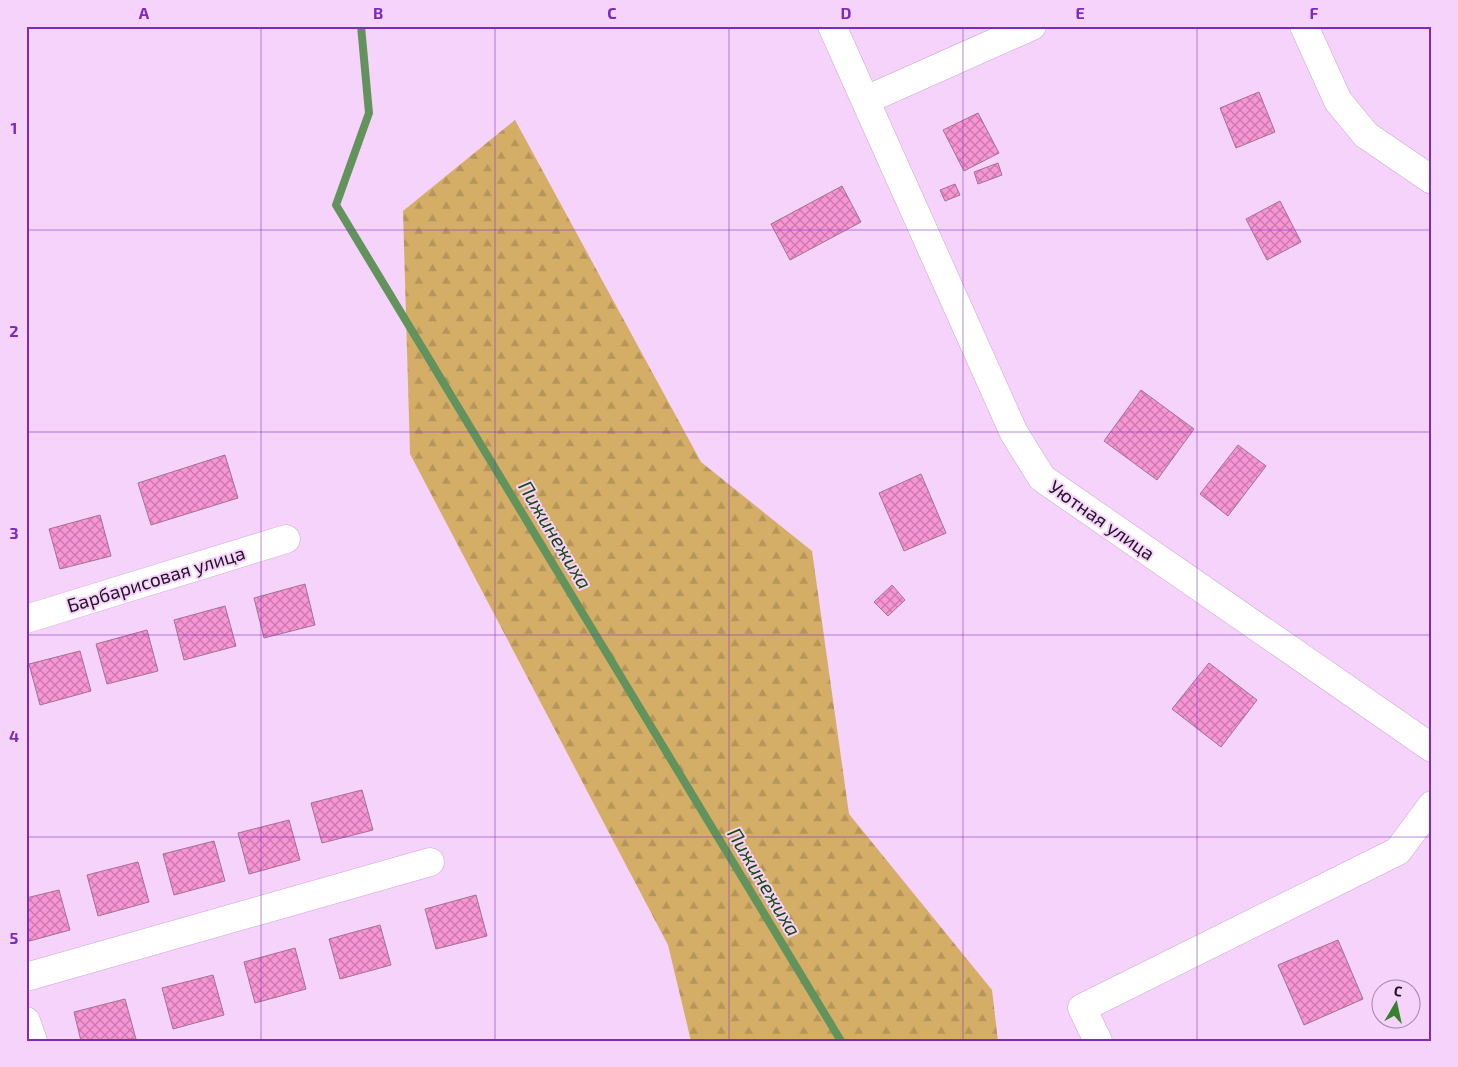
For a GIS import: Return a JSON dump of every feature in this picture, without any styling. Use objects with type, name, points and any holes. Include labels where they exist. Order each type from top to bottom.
[{"type":"street","name":"Уютная улица","points":[[832,26],[1014,434],[1042,478],[1432,748]]},
{"type":"street","points":[[866,100],[1032,26]]},
{"type":"street","points":[[1304,26],[1338,102],[1366,135],[1432,180]]},
{"type":"street","name":"Барбарисовая улица","points":[[26,619],[286,540]]},
{"type":"street","points":[[1098,1041],[1082,1008],[1398,851],[1432,805]]},
{"type":"street","points":[[26,977],[430,862]]},
{"type":"street","points":[[26,1021],[33,1041]]},
{"type":"green space","points":[[515,120],[701,462],[812,551],[849,814],[992,990],[998,1041],[691,1041],[668,945],[410,454],[403,211]]},
{"type":"building","points":[[1259,92],[1275,132],[1236,148],[1220,108]]},
{"type":"building","points":[[978,113],[999,153],[964,171],[943,130]]},
{"type":"building","points":[[998,163],[1002,175],[978,184],[974,172]]},
{"type":"building","points":[[955,184],[960,195],[945,201],[940,190]]},
{"type":"building","points":[[842,186],[861,222],[790,260],[771,224]]},
{"type":"building","points":[[1280,201],[1301,242],[1267,260],[1246,219]]},
{"type":"building","points":[[1141,390],[1194,429],[1157,480],[1104,441]]},
{"type":"building","points":[[1238,445],[1266,466],[1228,516],[1200,494]]},
{"type":"building","points":[[225,455],[238,498],[151,525],[138,483]]},
{"type":"building","points":[[921,474],[946,533],[904,551],[879,493]]},
{"type":"building","points":[[100,515],[111,556],[60,569],[49,529]]},
{"type":"building","points":[[305,584],[315,625],[264,638],[254,598]]},
{"type":"building","points":[[892,585],[905,600],[888,616],[874,602]]},
{"type":"building","points":[[225,606],[236,646],[184,660],[174,620]]},
{"type":"building","points":[[147,630],[158,671],[107,684],[96,644]]},
{"type":"building","points":[[80,651],[91,691],[40,705],[29,664]]},
{"type":"building","points":[[1209,663],[1257,700],[1221,747],[1172,709]]},
{"type":"building","points":[[362,790],[373,830],[322,843],[311,803]]},
{"type":"building","points":[[289,820],[300,860],[249,874],[238,833]]},
{"type":"building","points":[[214,841],[225,881],[174,895],[163,854]]},
{"type":"building","points":[[138,862],[149,902],[98,916],[87,875]]},
{"type":"building","points":[[59,890],[70,930],[26,942],[26,898]]},
{"type":"building","points":[[476,895],[487,936],[436,949],[425,909]]},
{"type":"building","points":[[380,925],[391,965],[340,979],[329,939]]},
{"type":"building","points":[[1338,940],[1363,999],[1304,1025],[1278,965]]},
{"type":"building","points":[[295,948],[306,989],[255,1003],[244,962]]},
{"type":"building","points":[[213,975],[224,1015],[173,1029],[162,988]]},
{"type":"building","points":[[125,999],[136,1039],[81,1041],[74,1012]]},
{"type":"waterway","name":"Пижинежиха","points":[[361,26],[369,113],[336,205],[841,1041]]}]
